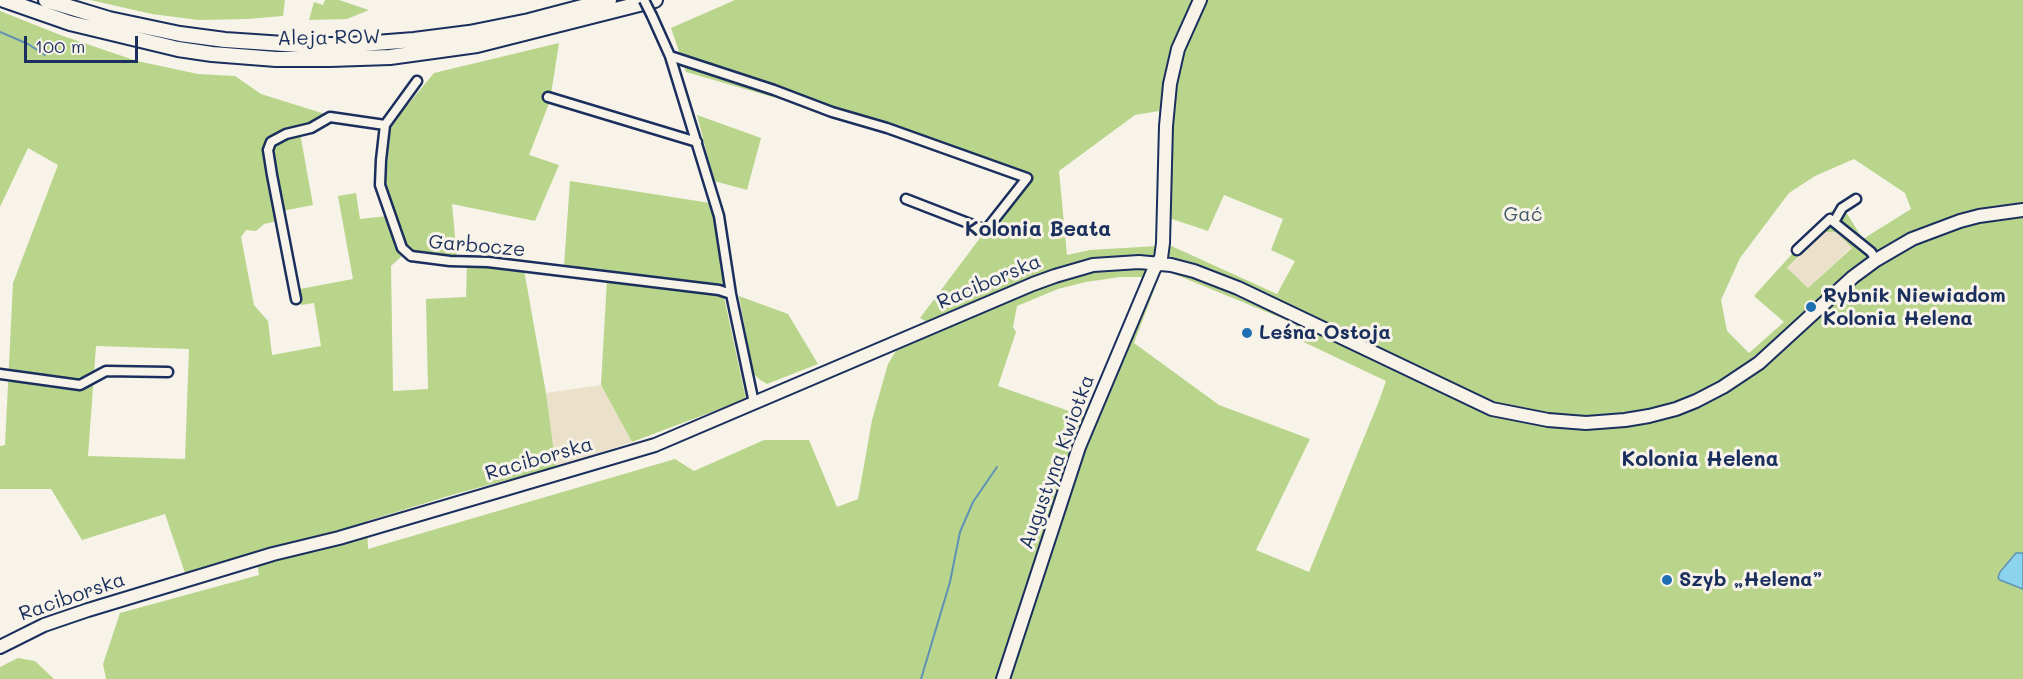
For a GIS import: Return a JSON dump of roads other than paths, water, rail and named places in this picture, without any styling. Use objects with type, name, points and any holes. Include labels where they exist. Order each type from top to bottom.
[{"type":"main road","name":"Aleja ROW","points":[[4,0],[70,23],[178,49],[244,57],[330,59],[390,57],[477,45],[655,0]]},
{"type":"main road","name":"Aleja ROW","points":[[46,0],[109,19],[180,34],[225,40],[309,45],[414,40],[458,34],[529,21],[609,0]]},
{"type":"main road","name":"Augustyna Kwiotka","points":[[1003,679],[1079,447],[1154,269],[1161,258],[1166,126],[1170,84],[1178,49],[1200,0]]},
{"type":"main road","name":"Raciborska","points":[[0,647],[44,625],[88,610],[273,554],[339,538],[655,445],[1055,276],[1109,263],[1158,263],[1194,271],[1238,288],[1492,409],[1548,420],[1586,423],[1625,420],[1676,410],[1723,387],[1769,356],[1853,277],[1876,260],[1912,239],[1960,220],[2023,210]]},
{"type":"street","points":[[644,0],[670,56],[719,216],[731,294],[754,403]]},
{"type":"street","points":[[670,56],[774,90],[832,112],[887,128],[1027,178],[986,230],[906,199]]},
{"type":"street","name":"Garbocze","points":[[417,81],[385,125],[380,185],[402,248],[411,256],[450,261],[488,262],[719,290],[731,294]]},
{"type":"street","points":[[549,97],[697,142]]},
{"type":"street","points":[[296,299],[268,150],[271,142],[286,134],[311,128],[330,117],[385,125]]},
{"type":"street","points":[[1834,222],[1842,208],[1856,199]]},
{"type":"street","points":[[1797,250],[1830,219],[1871,252],[1876,260]]},
{"type":"street","points":[[0,374],[80,385],[106,371],[168,372]]},
{"type":"water","points":[[2016,553],[2023,553],[2023,589],[1998,578],[2000,572]]},
{"type":"waterway","points":[[0,32],[28,44],[45,55]]},
{"type":"waterway","points":[[921,679],[950,582],[960,532],[973,502],[997,467]]},
{"type":"place","name":"Rybnik Niewiadom Kolonia Helena","points":[[1811,307]]},
{"type":"place","name":"Leśna Ostoja","points":[[1247,333]]},
{"type":"place","name":"Szyb „Helena”","points":[[1667,580]]},
{"type":"district","name":"Kolonia Beata","points":[[1038,230]]},
{"type":"district","name":"Kolonia Helena","points":[[1700,460]]},
{"type":"park label","name":"Gać","points":[[1523,215]]}]
